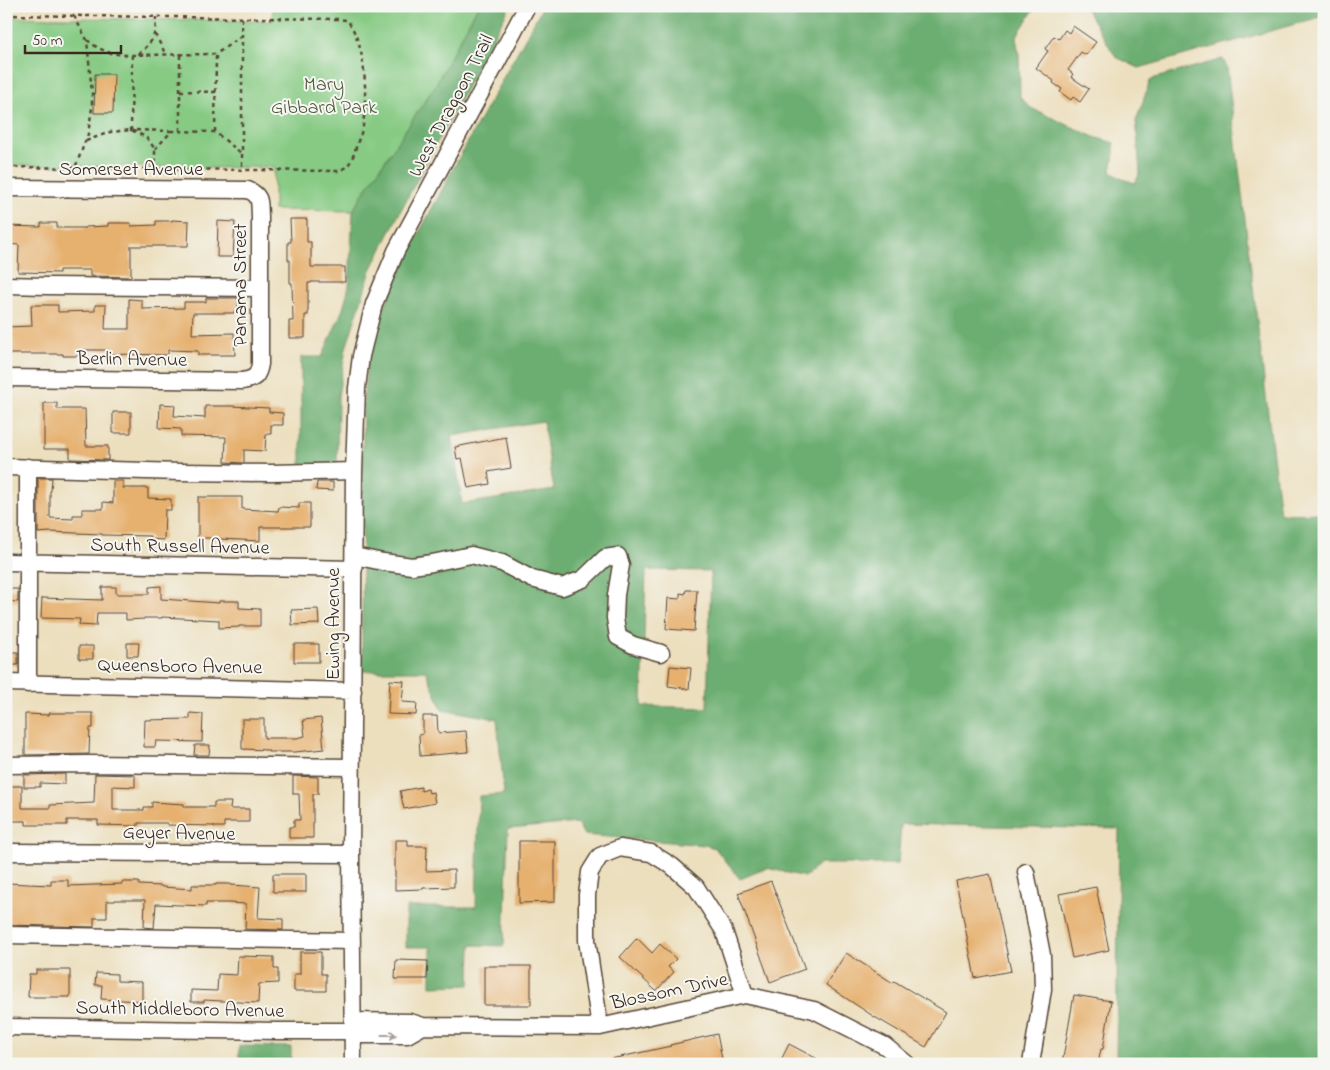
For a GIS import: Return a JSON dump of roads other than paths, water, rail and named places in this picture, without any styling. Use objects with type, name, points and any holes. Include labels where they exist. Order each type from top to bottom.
[{"type":"street","name":"West Dragoon Trail","points":[[424,197],[527,6]]},
{"type":"street","name":"Somerset Avenue","points":[[6,188],[248,190],[255,193]]},
{"type":"street","name":"Panama Street","points":[[255,193],[259,198],[260,288],[260,364],[259,371],[255,377]]},
{"type":"street","name":"Ewing Avenue","points":[[353,1064],[351,767],[356,388],[366,332],[374,304],[396,251],[424,197]]},
{"type":"street","points":[[6,285],[260,288]]},
{"type":"street","name":"Berlin Avenue","points":[[6,378],[242,381],[255,377]]},
{"type":"street","points":[[6,467],[180,472],[271,473],[354,471]]},
{"type":"street","points":[[28,467],[28,684]]},
{"type":"street","name":"South Russell Avenue","points":[[6,562],[383,562],[412,566],[471,555],[502,563],[532,579],[562,587],[583,579],[605,558],[618,556],[621,564],[616,595],[615,618],[618,637],[633,645],[661,653]]},
{"type":"street","name":"Queensboro Avenue","points":[[6,683],[353,691]]},
{"type":"street","points":[[6,765],[351,767]]},
{"type":"street","points":[[600,1027],[587,940],[587,894],[590,872],[600,856],[620,848],[651,853],[672,866],[696,887],[724,931],[745,995]]},
{"type":"street","name":"Geyer Avenue","points":[[6,852],[351,854]]},
{"type":"street","points":[[1026,872],[1042,955],[1043,989],[1031,1064]]},
{"type":"street","points":[[6,935],[352,941]]},
{"type":"street","name":"Blossom Drive","points":[[353,1029],[410,1022],[423,1026],[600,1027],[745,995],[814,1010],[885,1046],[907,1064]]},
{"type":"street","name":"South Middleboro Avenue","points":[[6,1027],[278,1031],[353,1029]]},
{"type":"park label","name":"Mary Gibbard Park","points":[[324,94]]}]
